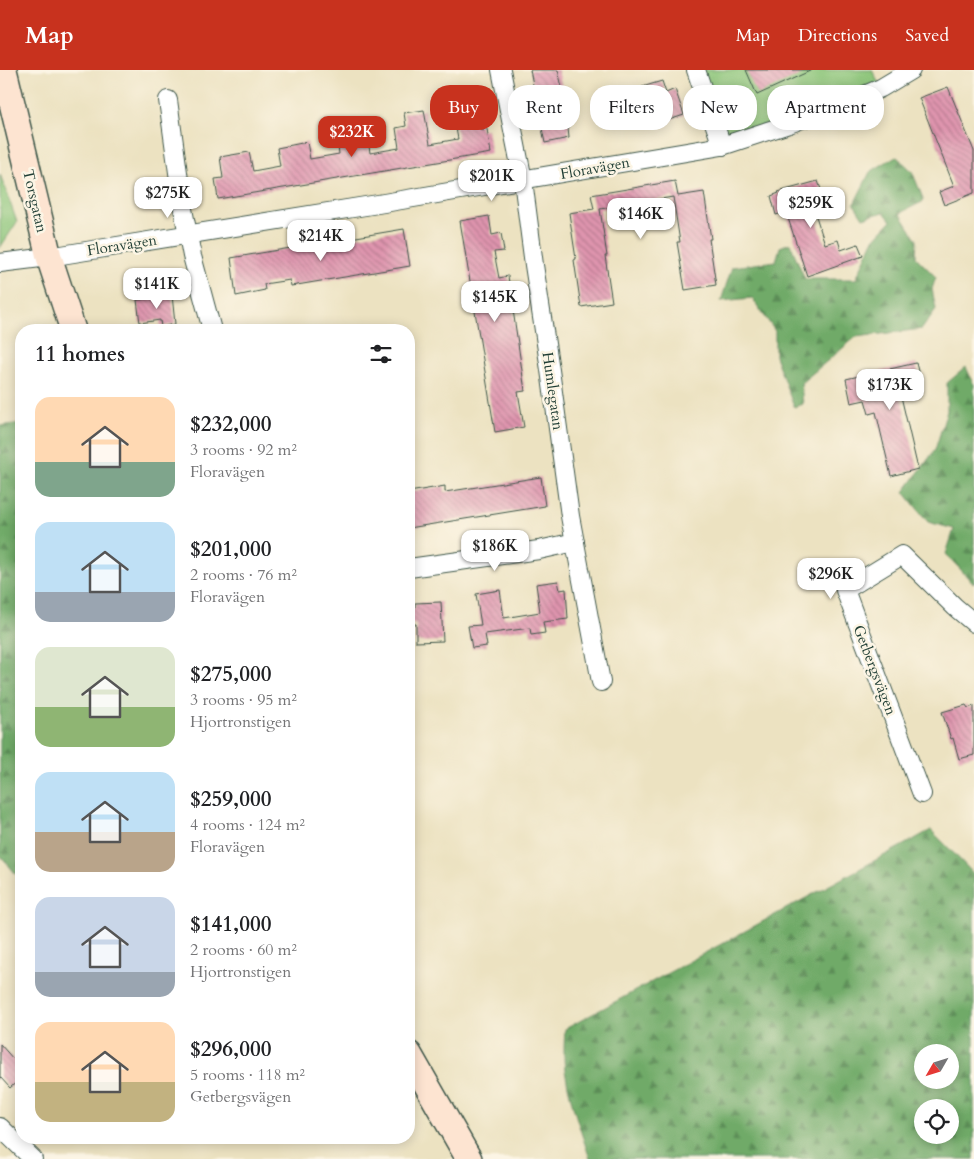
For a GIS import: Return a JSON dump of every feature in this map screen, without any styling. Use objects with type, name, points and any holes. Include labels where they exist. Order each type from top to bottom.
[{"type":"main road","name":"Torsgatan","points":[[4,70],[49,257],[71,324]]},
{"type":"main road","points":[[415,1064],[469,1159]]},
{"type":"street","name":"Humlegatan","points":[[501,70],[523,180],[575,542],[601,682]]},
{"type":"street","points":[[696,70],[722,146]]},
{"type":"street","name":"Floravägen","points":[[0,263],[188,235],[722,146],[789,124],[860,97],[881,88],[911,70]]},
{"type":"street","points":[[168,100],[177,175],[188,235],[210,324]]},
{"type":"street","points":[[415,567],[539,550],[575,542]]},
{"type":"street","name":"Getbergsvägen","points":[[922,794],[845,590],[902,555],[954,607],[974,623]]},
{"type":"street","points":[[0,1127],[15,1142]]},
{"type":"street","points":[[17,1144],[32,1159]]},
{"type":"green space","points":[[696,70],[872,70],[880,85],[767,85],[767,130],[722,146],[717,130],[757,130],[757,85],[701,85]]},
{"type":"green space","points":[[896,156],[912,171],[924,201],[900,213],[917,240],[916,257],[936,277],[932,289],[936,309],[922,329],[856,337],[801,383],[803,404],[794,407],[775,356],[775,331],[752,298],[721,301],[732,267],[776,261],[780,247],[790,243],[805,279],[856,279],[873,240],[891,221],[884,212],[863,218],[854,204],[870,172]]},
{"type":"green space","points":[[0,174],[17,222],[0,248]]},
{"type":"green space","points":[[966,367],[974,385],[974,584],[946,554],[954,529],[928,522],[904,492],[935,450],[947,411],[947,383]]},
{"type":"green space","points":[[15,424],[15,873],[0,855],[0,426]]},
{"type":"green space","points":[[931,830],[974,874],[974,1159],[590,1159],[573,1107],[564,1059],[565,1029]]},
{"type":"building","points":[[530,70],[558,70],[561,85],[533,85]]},
{"type":"building","points":[[746,70],[812,70],[779,85],[767,85],[767,90],[757,95],[757,85],[753,85]]},
{"type":"building","points":[[662,81],[663,85],[649,85]]},
{"type":"building","points":[[948,87],[974,151],[974,193],[944,205],[939,192],[954,186],[919,98]]},
{"type":"building","points":[[675,89],[683,112],[683,115],[673,119],[673,90]]},
{"type":"building","points":[[424,110],[430,144],[458,139],[456,130],[487,130],[491,153],[218,199],[215,179],[223,178],[220,157],[249,152],[253,171],[280,166],[277,148],[307,142],[310,159],[339,154],[337,138],[367,133],[370,153],[399,148],[396,128],[406,126],[404,113]]},
{"type":"building","points":[[542,130],[568,130],[569,138],[545,143]]},
{"type":"building","points":[[675,181],[678,196],[704,192],[716,285],[685,290],[677,242],[680,242],[673,197],[600,209],[612,302],[581,307],[569,213],[594,209],[591,195]]},
{"type":"building","points":[[818,181],[826,203],[813,207],[825,244],[838,240],[841,250],[858,244],[863,256],[807,276],[787,215],[785,212],[776,215],[771,196],[778,192]]},
{"type":"building","points":[[489,216],[492,235],[501,233],[504,251],[494,252],[499,278],[508,276],[525,391],[518,392],[524,427],[495,432],[460,221]]},
{"type":"building","points":[[404,229],[410,266],[291,286],[290,280],[264,284],[265,290],[236,296],[231,258]]},
{"type":"building","points":[[172,295],[175,324],[161,324],[160,320],[140,323],[137,300]]},
{"type":"building","points":[[916,363],[922,387],[900,392],[918,469],[891,476],[876,412],[869,414],[865,400],[851,403],[846,379]]},
{"type":"building","points":[[541,477],[545,506],[415,527],[415,491],[445,486],[445,492]]},
{"type":"building","points":[[558,581],[560,590],[566,589],[568,619],[543,622],[545,633],[531,635],[530,628],[485,634],[487,646],[472,648],[468,626],[481,625],[476,594],[500,590],[504,618],[540,612],[536,584]]},
{"type":"building","points":[[441,602],[443,641],[416,642],[415,603]]},
{"type":"building","points":[[966,705],[968,708],[974,706],[974,755],[959,759],[953,738],[951,739],[942,712]]},
{"type":"building","points":[[0,1044],[15,1061],[15,1083],[10,1088],[0,1077]]}]
